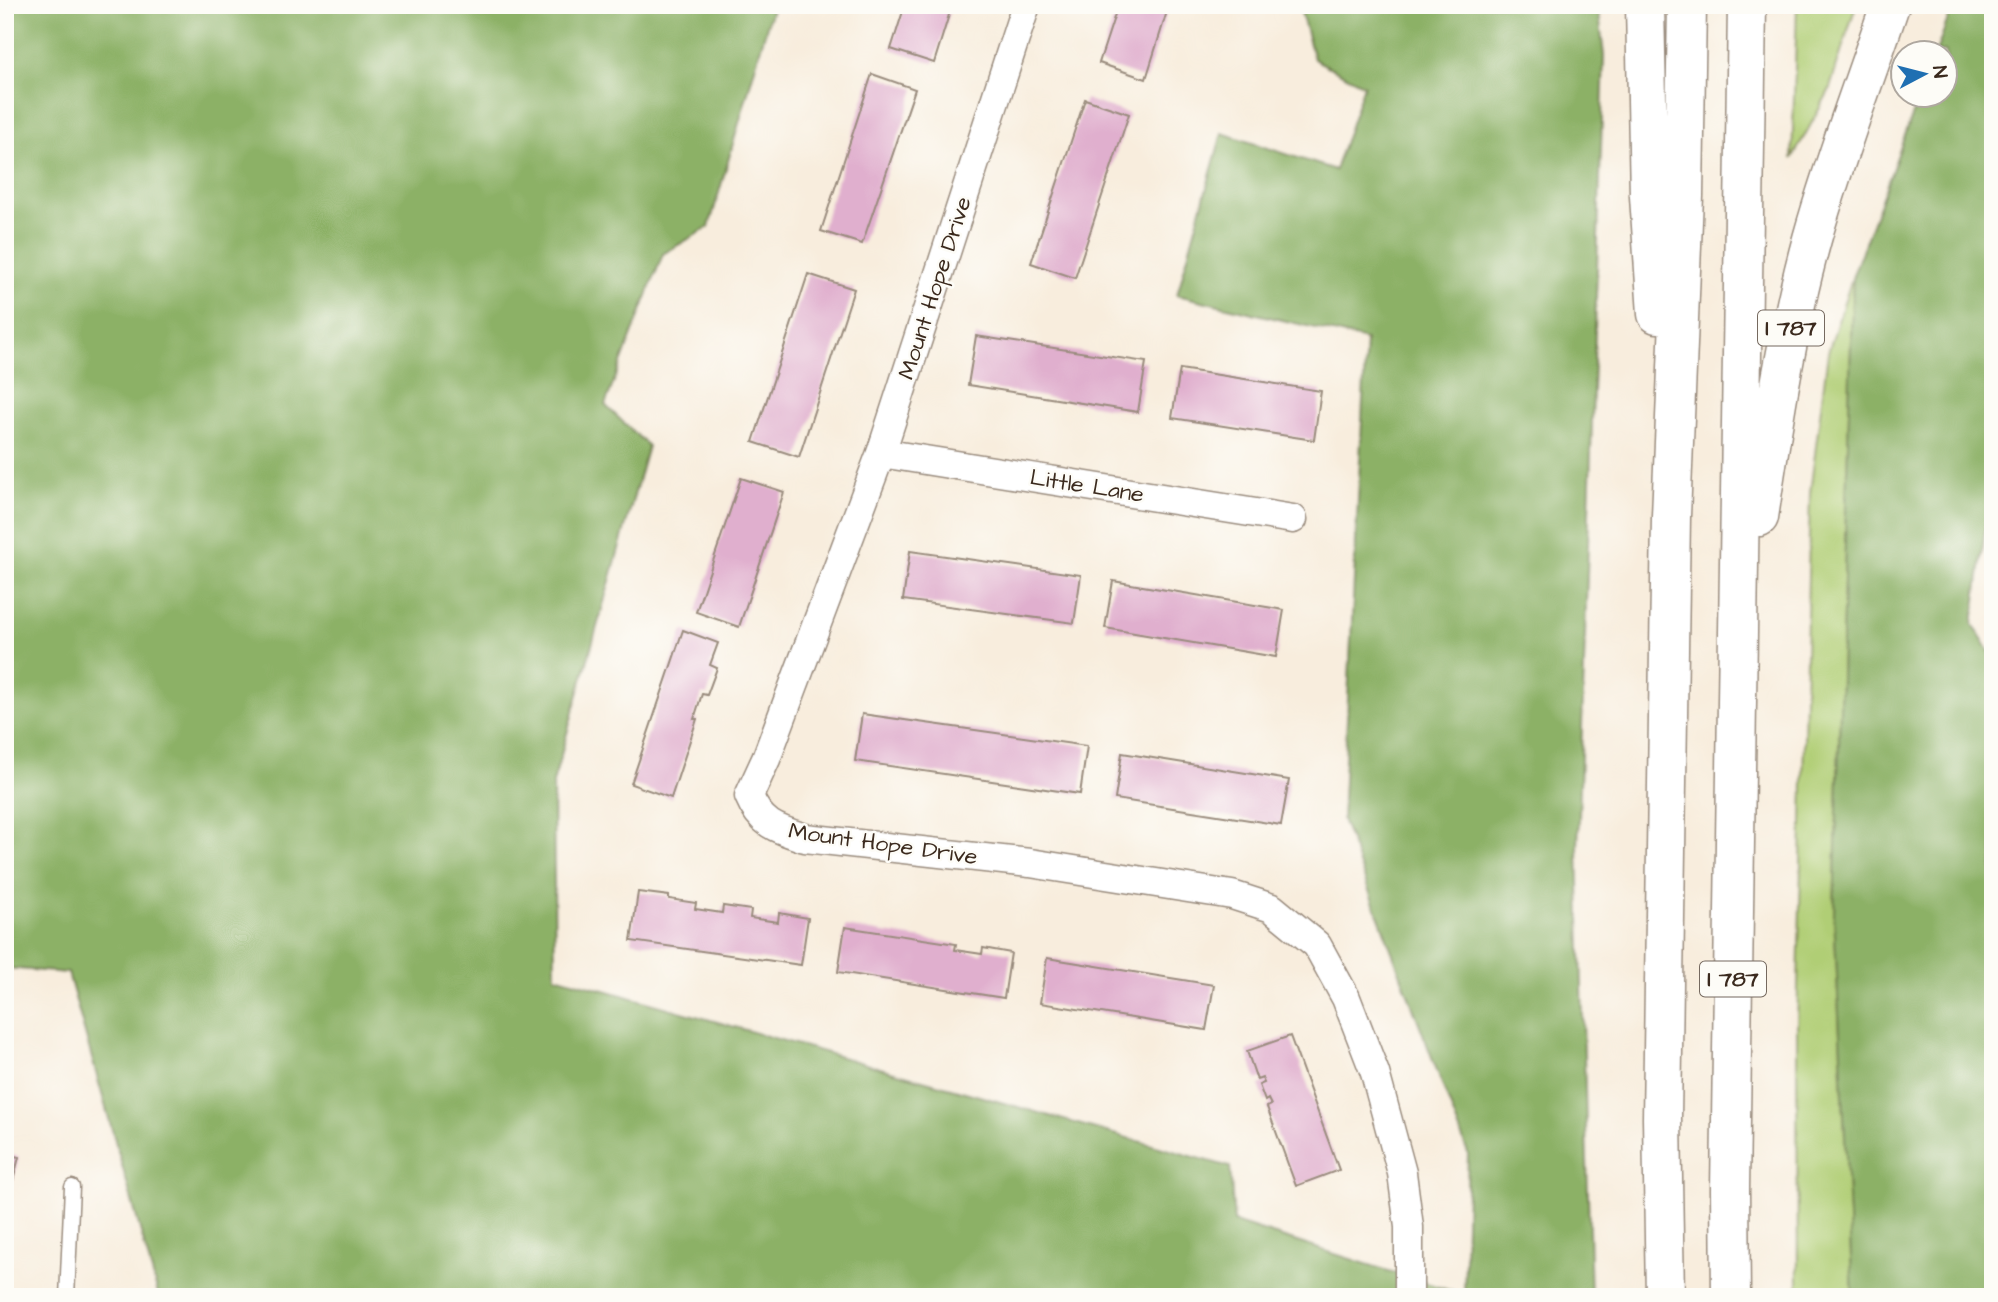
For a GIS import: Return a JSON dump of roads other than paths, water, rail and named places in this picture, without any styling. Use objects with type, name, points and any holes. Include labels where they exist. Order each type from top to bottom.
[{"type":"highway","points":[[1645,5],[1649,196],[1671,516]]},
{"type":"highway","points":[[1665,1297],[1662,1118],[1671,516],[1684,196],[1687,5]]},
{"type":"highway","name":"I 787","points":[[1731,1297],[1747,5]]},
{"type":"highway","name":"I 787","points":[[1738,661],[1777,400],[1800,288],[1830,182],[1890,5]]},
{"type":"street","name":"Mount Hope Drive","points":[[1026,5],[881,453],[766,759],[749,796],[757,814],[776,829],[805,838],[1030,863],[1232,895],[1272,908],[1317,945],[1346,998],[1375,1073],[1402,1173],[1409,1227],[1409,1297]]},
{"type":"street","name":"Little Lane","points":[[881,453],[1293,519]]},
{"type":"lane","points":[[67,1297],[72,1187]]}]
